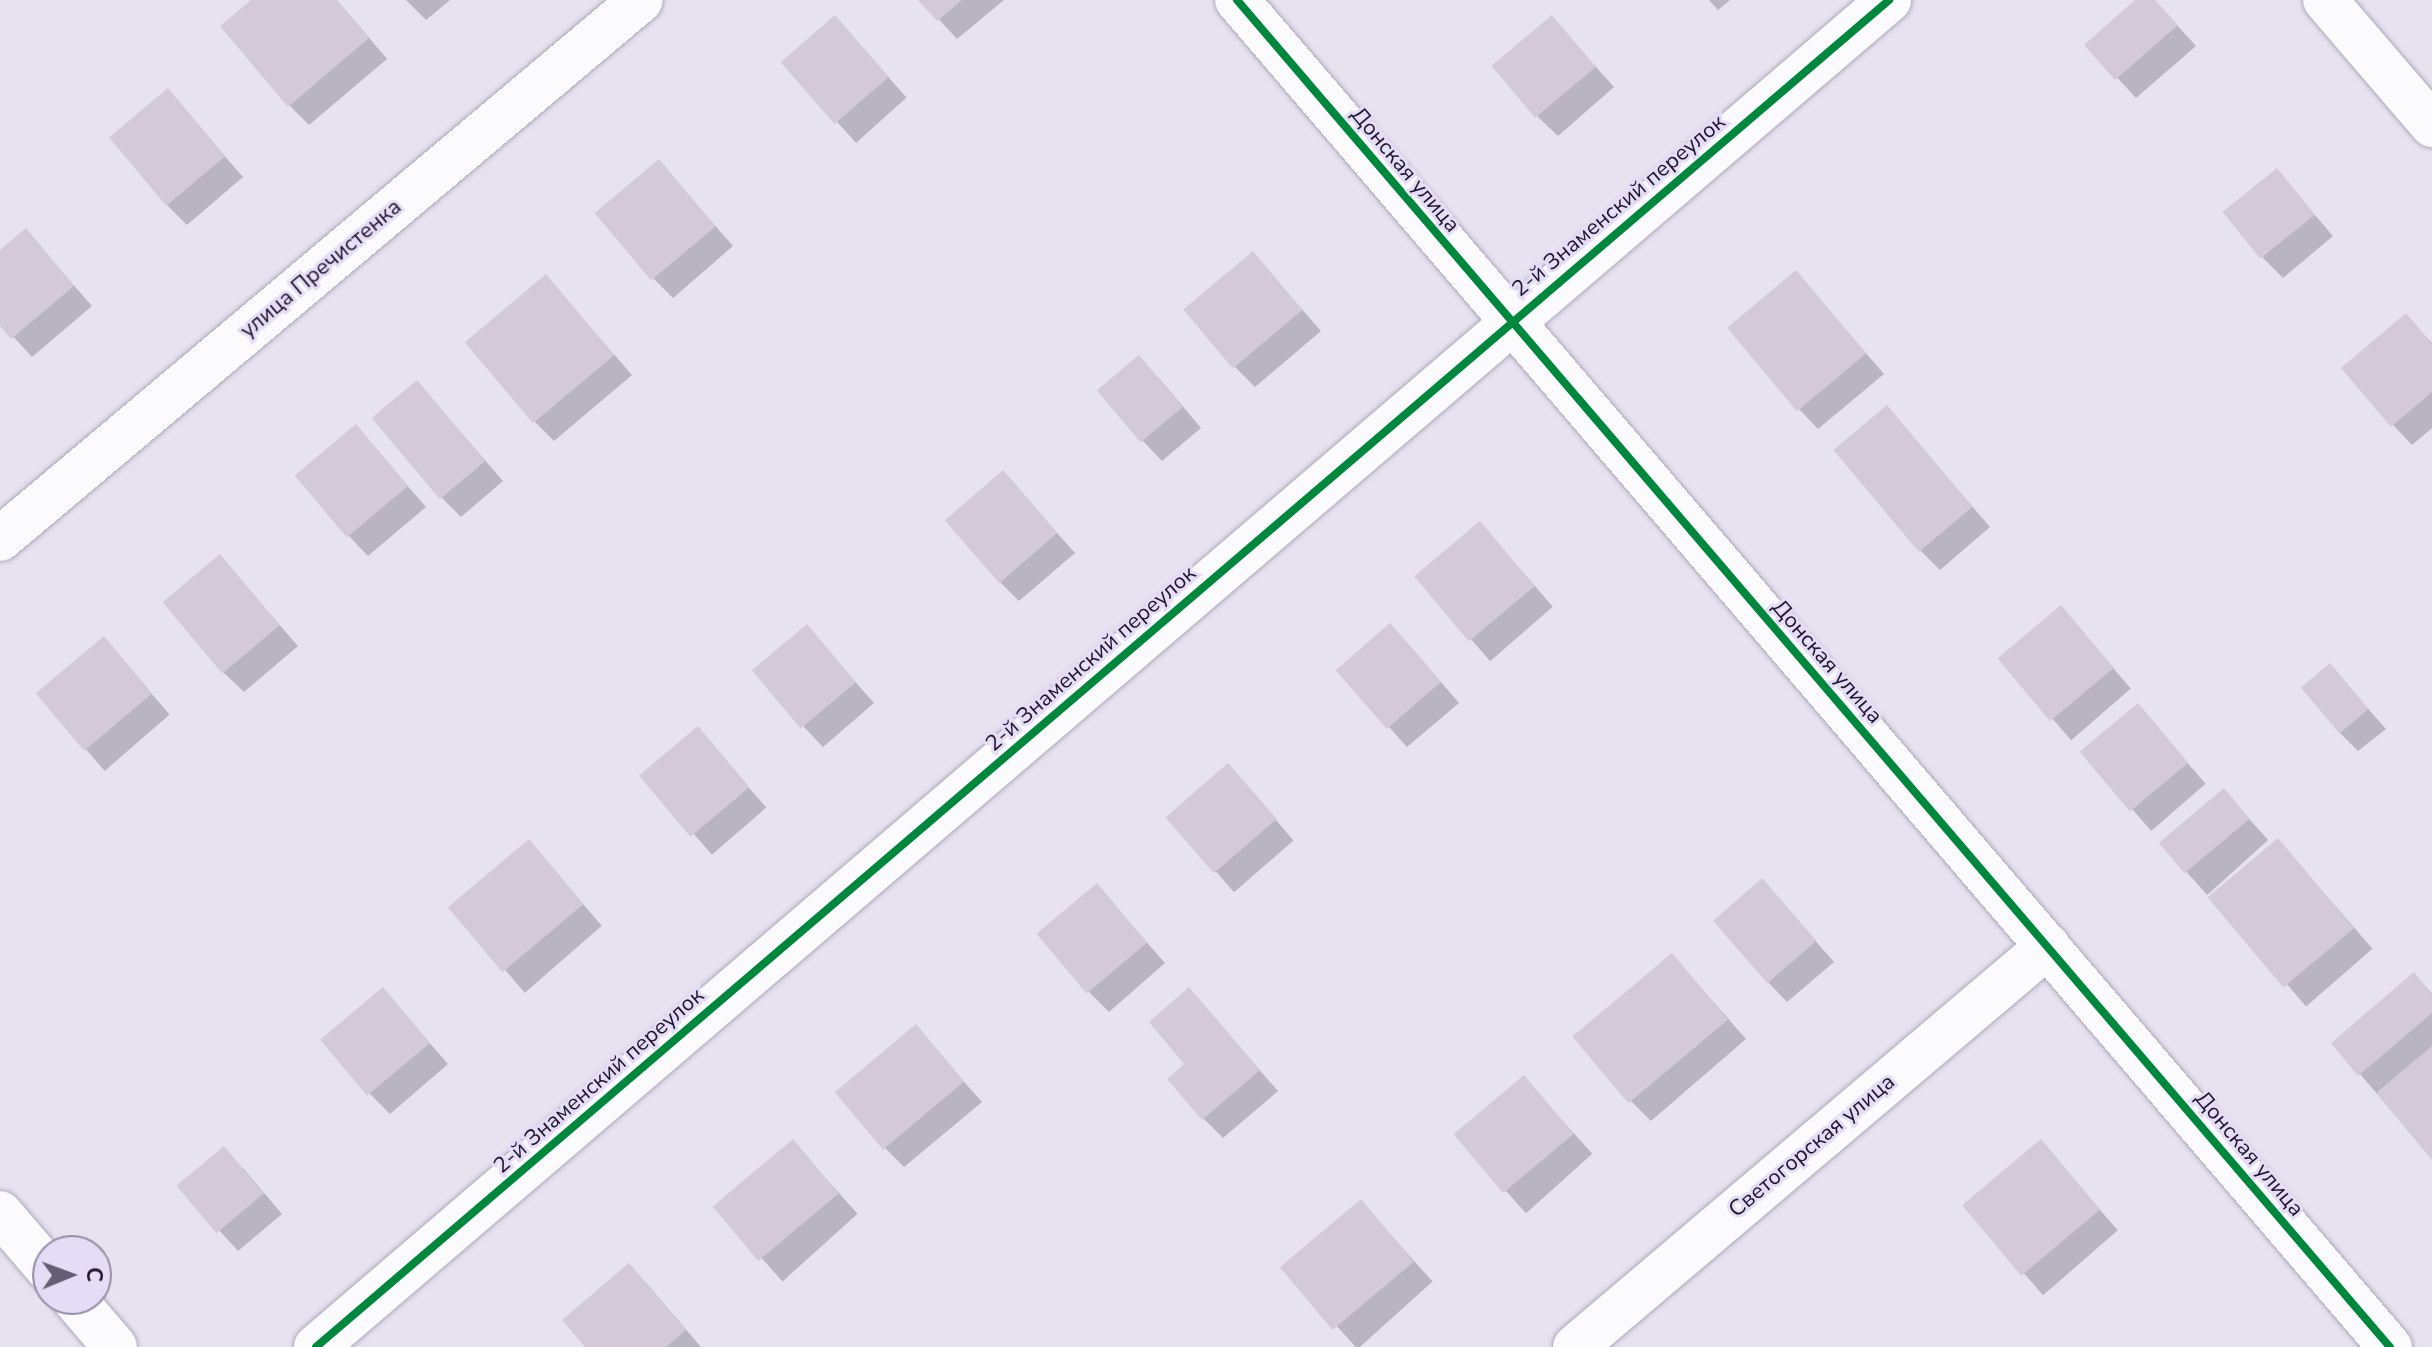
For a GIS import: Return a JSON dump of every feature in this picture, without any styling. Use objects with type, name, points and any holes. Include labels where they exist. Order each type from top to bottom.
[{"type":"street","name":"улица Пречистенка","points":[[0,539],[641,0]]},
{"type":"street","name":"Донская улица","points":[[1237,0],[2390,1347]]},
{"type":"street","name":"2-й Знаменский переулок","points":[[316,1347],[1889,0]]},
{"type":"street","points":[[2325,0],[2432,125]]},
{"type":"street","name":"Светогорская улица","points":[[1575,1347],[2048,946]]},
{"type":"street","points":[[0,1213],[32,1250]]},
{"type":"street","points":[[88,1315],[115,1347]]},
{"type":"building","points":[[251,0],[337,0],[369,38],[288,107],[220,26]]},
{"type":"building","points":[[918,0],[962,0],[937,21]]},
{"type":"building","points":[[2135,0],[2155,0],[2178,25],[2115,80],[2084,45]]},
{"type":"building","points":[[835,15],[889,77],[834,124],[781,62]]},
{"type":"building","points":[[1552,15],[1596,67],[1535,118],[1491,66]]},
{"type":"building","points":[[168,88],[225,156],[166,206],[109,137]]},
{"type":"building","points":[[659,159],[716,226],[651,280],[595,213]]},
{"type":"building","points":[[2277,168],[2315,215],[2260,259],[2223,212]]},
{"type":"building","points":[[26,228],[74,286],[11,339],[0,326],[0,250]]},
{"type":"building","points":[[1253,251],[1302,310],[1233,368],[1183,309]]},
{"type":"building","points":[[1796,270],[1866,353],[1797,411],[1727,328]]},
{"type":"building","points":[[546,274],[614,355],[533,423],[465,342]]},
{"type":"building","points":[[2406,313],[2432,344],[2432,392],[2391,427],[2341,368]]},
{"type":"building","points":[[1139,355],[1183,407],[1141,442],[1097,390]]},
{"type":"building","points":[[417,380],[485,461],[440,499],[372,418]]},
{"type":"building","points":[[1887,405],[1972,507],[1919,552],[1833,450]]},
{"type":"building","points":[[356,424],[408,486],[347,537],[295,475]]},
{"type":"building","points":[[1003,470],[1057,533],[999,583],[945,521]]},
{"type":"building","points":[[1480,521],[1535,586],[1469,641],[1414,576]]},
{"type":"building","points":[[220,554],[280,625],[222,673],[163,602]]},
{"type":"building","points":[[2061,605],[2114,668],[2050,721],[1997,658]]},
{"type":"building","points":[[1390,623],[1441,682],[1387,729],[1336,670]]},
{"type":"building","points":[[807,624],[856,682],[801,729],[752,670]]},
{"type":"building","points":[[104,636],[152,693],[84,751],[36,693]]},
{"type":"building","points":[[2330,663],[2369,709],[2339,733],[2301,687]]},
{"type":"building","points":[[2138,703],[2188,763],[2130,812],[2080,752]]},
{"type":"building","points":[[698,726],[749,787],[690,837],[639,775]]},
{"type":"building","points":[[1228,763],[1277,819],[1214,873],[1165,817]]},
{"type":"building","points":[[2224,788],[2250,819],[2185,873],[2159,843]]},
{"type":"building","points":[[2278,838],[2354,928],[2283,988],[2208,897]]},
{"type":"building","points":[[529,839],[584,904],[502,972],[448,907]]},
{"type":"building","points":[[1762,878],[1816,941],[1767,983],[1713,921]]},
{"type":"building","points":[[1097,883],[1147,943],[1087,994],[1036,934]]},
{"type":"building","points":[[1672,953],[1728,1020],[1628,1103],[1572,1037]]},
{"type":"building","points":[[2414,972],[2432,994],[2432,1013],[2358,1076],[2331,1043]]},
{"type":"building","points":[[383,987],[430,1043],[367,1096],[320,1040]]},
{"type":"building","points":[[1189,987],[1260,1070],[1202,1120],[1167,1079],[1184,1064],[1149,1022]]},
{"type":"building","points":[[916,1024],[964,1081],[883,1150],[835,1092]]},
{"type":"building","points":[[2432,1046],[2432,1160],[2376,1093]]},
{"type":"building","points":[[1524,1075],[1573,1134],[1503,1193],[1454,1134]]},
{"type":"building","points":[[793,1139],[839,1193],[758,1261],[713,1206]]},
{"type":"building","points":[[2041,1139],[2100,1209],[2021,1276],[1962,1205]]},
{"type":"building","points":[[224,1146],[264,1193],[216,1233],[177,1186]]},
{"type":"building","points":[[1361,1199],[1414,1262],[1333,1330],[1280,1267]]},
{"type":"building","points":[[629,1263],[686,1330],[666,1347],[585,1347],[562,1320]]},
{"type":"cycle path","points":[[1237,0],[2390,1347]]},
{"type":"cycle path","points":[[316,1347],[1889,0]]}]
